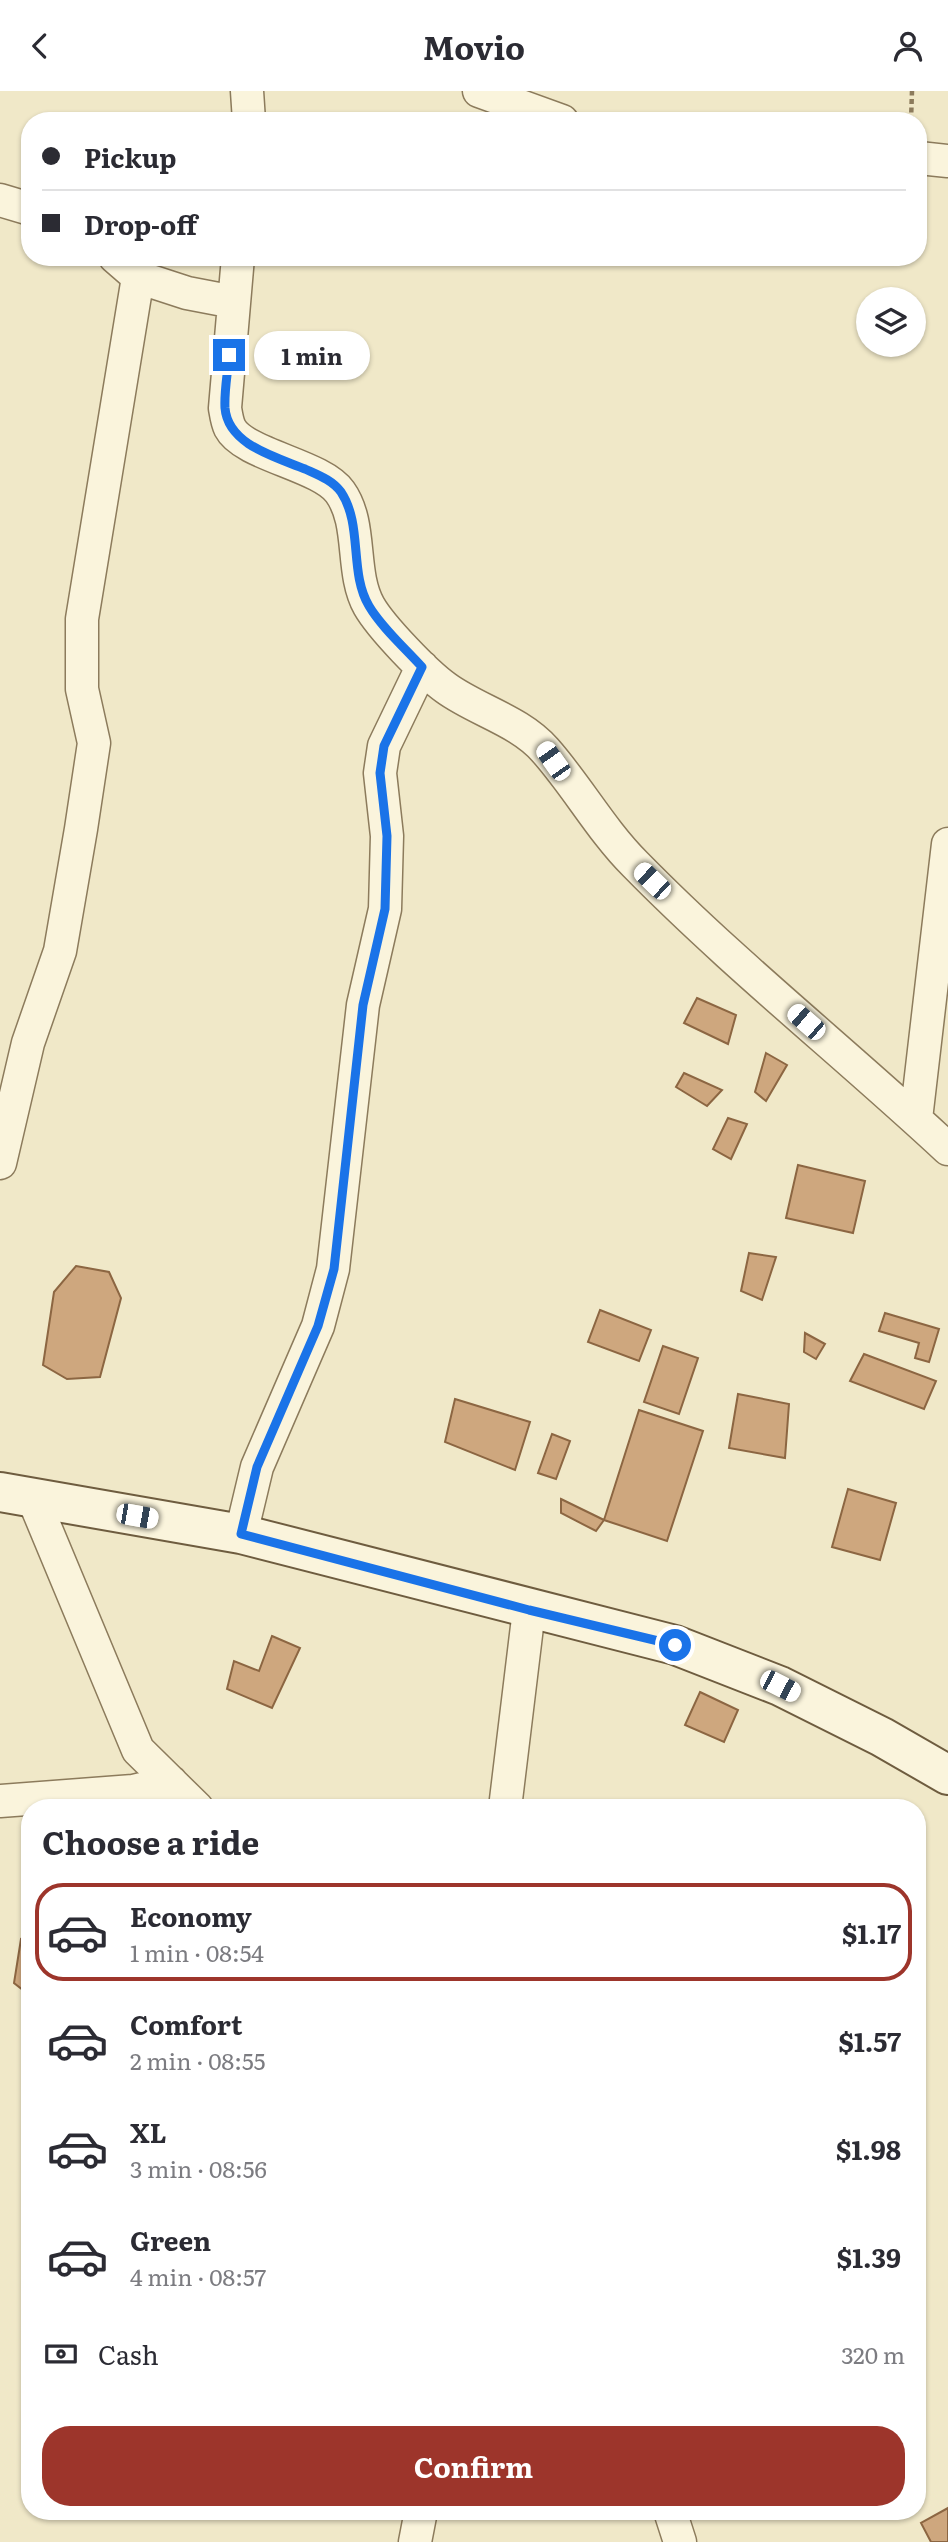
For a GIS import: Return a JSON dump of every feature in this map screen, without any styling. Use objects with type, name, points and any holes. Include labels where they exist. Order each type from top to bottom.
[{"type":"street","points":[[247,91],[248,112]]},
{"type":"street","points":[[498,95],[540,112]]},
{"type":"street","points":[[927,159],[948,161]]},
{"type":"street","points":[[0,201],[21,207]]},
{"type":"street","points":[[237,266],[225,408],[230,428],[234,434],[273,456],[319,475],[341,493],[347,505],[362,584],[369,606],[422,667],[446,688],[545,749],[633,862],[750,975],[948,1150]]},
{"type":"street","points":[[0,1163],[28,1043],[60,951],[94,743],[82,689],[82,619],[127,267],[187,293],[234,302]]},
{"type":"street","points":[[241,1534],[257,1467],[318,1326],[334,1269],[363,1005],[385,909],[387,836],[380,773],[384,746],[422,667]]},
{"type":"street","points":[[916,1119],[948,844]]},
{"type":"street","points":[[16,1495],[241,1534],[529,1610],[675,1645],[780,1686],[882,1737],[948,1775]]},
{"type":"street","points":[[16,1495],[138,1750],[188,1799]]},
{"type":"street","points":[[506,1799],[529,1610]]},
{"type":"street","points":[[27,1799],[133,1791],[171,1782]]},
{"type":"street","points":[[0,1801],[21,1799]]},
{"type":"street","points":[[415,2542],[419,2520]]},
{"type":"street","points":[[673,2520],[680,2542]]},
{"type":"path","points":[[911,112],[912,91]]},
{"type":"building","points":[[697,998],[736,1015],[728,1044],[684,1023]]},
{"type":"building","points":[[766,1053],[787,1065],[766,1101],[755,1092]]},
{"type":"building","points":[[684,1073],[722,1090],[707,1106],[676,1087]]},
{"type":"building","points":[[728,1118],[747,1124],[731,1159],[713,1149]]},
{"type":"building","points":[[798,1165],[865,1181],[853,1233],[786,1218]]},
{"type":"building","points":[[749,1253],[776,1257],[762,1300],[741,1291]]},
{"type":"building","points":[[76,1266],[109,1272],[121,1298],[100,1377],[67,1379],[43,1365],[54,1292]]},
{"type":"building","points":[[600,1310],[651,1330],[639,1361],[588,1342]]},
{"type":"building","points":[[885,1313],[939,1329],[929,1362],[915,1358],[919,1343],[879,1331]]},
{"type":"building","points":[[805,1333],[825,1344],[816,1359],[804,1352]]},
{"type":"building","points":[[663,1346],[698,1358],[679,1414],[644,1402]]},
{"type":"building","points":[[864,1354],[936,1381],[924,1409],[850,1381]]},
{"type":"building","points":[[738,1394],[789,1404],[785,1458],[729,1448]]},
{"type":"building","points":[[455,1399],[530,1422],[515,1470],[445,1442]]},
{"type":"building","points":[[639,1410],[703,1431],[667,1541],[604,1520]]},
{"type":"building","points":[[552,1434],[570,1441],[556,1479],[538,1473]]},
{"type":"building","points":[[848,1489],[896,1503],[880,1560],[832,1547]]},
{"type":"building","points":[[561,1499],[604,1520],[596,1531],[561,1513]]},
{"type":"building","points":[[272,1636],[300,1648],[272,1708],[227,1689],[234,1661],[259,1671]]},
{"type":"building","points":[[700,1692],[738,1710],[724,1742],[685,1725]]},
{"type":"building","points":[[21,1939],[21,1988],[14,1983]]},
{"type":"building","points":[[948,2508],[948,2542],[931,2542],[921,2523]]},
{"type":"route","points":[[229,355],[225,408],[230,428],[234,434],[273,456],[319,475],[341,493],[347,505],[362,584],[369,606],[422,667],[393,723],[384,746],[380,773],[387,836],[385,909],[363,1005],[334,1269],[318,1326],[257,1467],[241,1534],[529,1610],[675,1645]]}]
